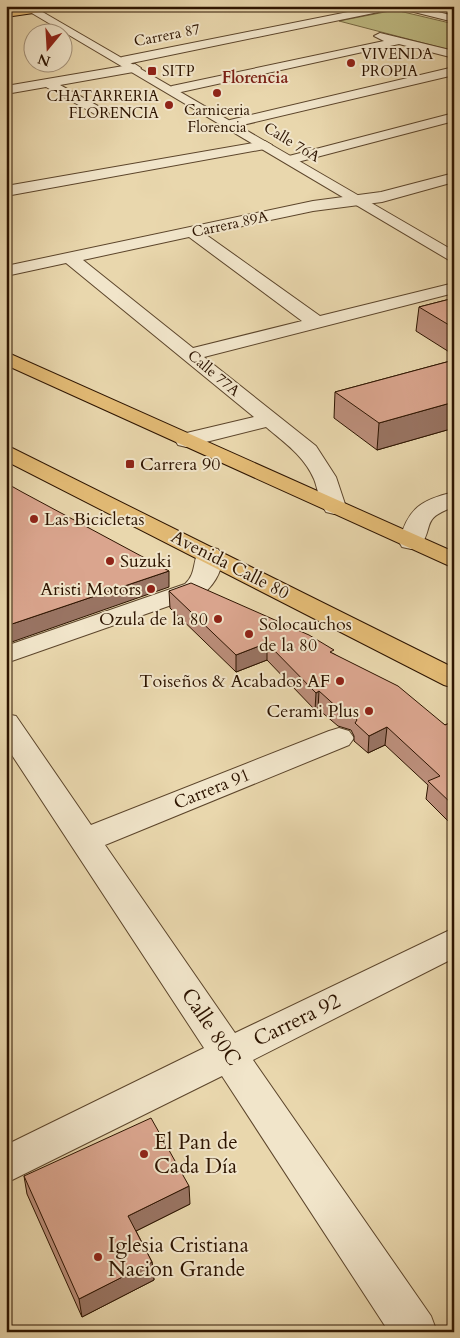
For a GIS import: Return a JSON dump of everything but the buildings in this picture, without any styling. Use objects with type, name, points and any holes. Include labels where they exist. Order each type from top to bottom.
[{"type":"main road","points":[[6,9],[61,6]]},
{"type":"main road","points":[[6,14],[30,8]]},
{"type":"main road","points":[[6,358],[454,561]]},
{"type":"main road","name":"Avenida Calle 80","points":[[6,452],[454,679]]},
{"type":"street","name":"Carrera 87","points":[[122,61],[395,6]]},
{"type":"street","points":[[400,6],[454,19]]},
{"type":"street","name":"Calle 76A","points":[[30,8],[452,255]]},
{"type":"street","points":[[323,21],[351,28]]},
{"type":"street","points":[[370,33],[454,55]]},
{"type":"street","points":[[172,90],[398,41]]},
{"type":"street","name":"Carrera 87","points":[[6,90],[135,68]]},
{"type":"street","points":[[230,124],[454,71]]},
{"type":"street","points":[[48,83],[102,114]]},
{"type":"street","points":[[290,160],[454,117]]},
{"type":"street","points":[[6,191],[265,145]]},
{"type":"street","points":[[12,173],[30,186]]},
{"type":"street","name":"Carrera 89A","points":[[6,271],[313,206],[382,197],[454,177]]},
{"type":"street","points":[[192,232],[317,323]]},
{"type":"street","name":"Calle 77A","points":[[70,258],[192,354],[308,451],[320,465],[327,479],[334,507]]},
{"type":"street","points":[[192,354],[454,288]]},
{"type":"street","points":[[186,440],[270,420]]},
{"type":"street","points":[[411,542],[415,522],[420,515],[428,508],[454,499]]},
{"type":"street","points":[[6,655],[194,589],[204,582],[209,554]]},
{"type":"street","name":"Calle 80C","points":[[6,723],[416,1332]]},
{"type":"street","name":"Carrera 91","points":[[85,840],[338,738]]},
{"type":"street","name":"Carrera 92","points":[[6,1165],[454,942]]},
{"type":"shaded area","points":[[395,10],[454,24],[454,51],[339,21]]},
{"type":"place","name":"VIVENDA PROPIA","points":[[351,63]]},
{"type":"place","name":"SITP","points":[[152,71]]},
{"type":"place","name":"Carniceria Florencia","points":[[217,93]]},
{"type":"place","name":"CHATARRERIA FLORENCIA","points":[[169,105]]},
{"type":"place","name":"Carrera 90","points":[[130,464]]},
{"type":"place","name":"Las Bicicletas","points":[[34,519]]},
{"type":"place","name":"Suzuki","points":[[110,561]]},
{"type":"place","name":"Aristi Motors","points":[[151,589]]},
{"type":"place","name":"Ozula de la 80","points":[[218,619]]},
{"type":"place","name":"Solocauchos de la 80","points":[[249,634]]},
{"type":"place","name":"Toiseños & Acabados AF","points":[[340,681]]},
{"type":"place","name":"Cerami Plus","points":[[369,711]]},
{"type":"place","name":"El Pan de Cada Día","points":[[144,1154]]},
{"type":"place","name":"Iglesia Cristiana Nacion Grande","points":[[98,1257]]},
{"type":"district","name":"Florencia","points":[[255,78]]}]
